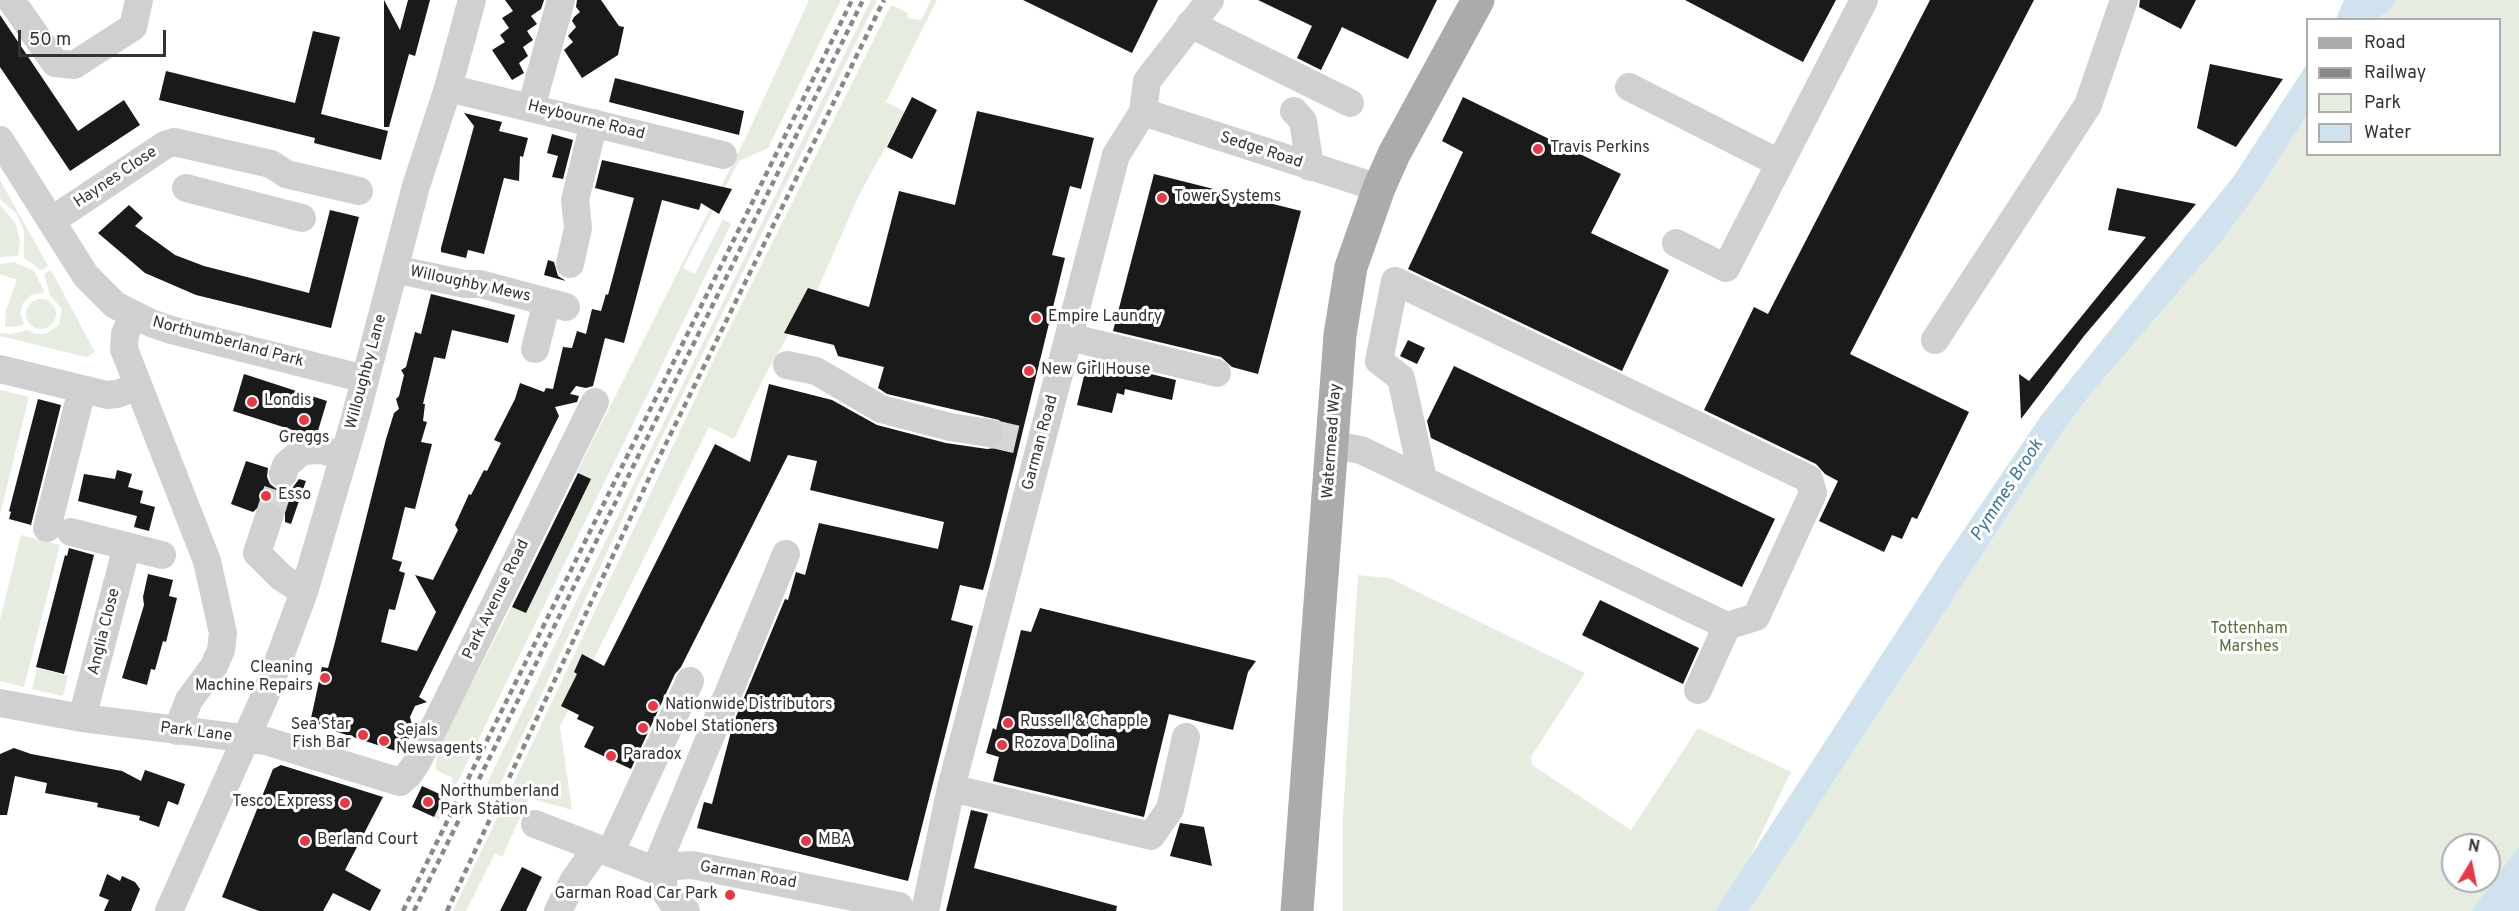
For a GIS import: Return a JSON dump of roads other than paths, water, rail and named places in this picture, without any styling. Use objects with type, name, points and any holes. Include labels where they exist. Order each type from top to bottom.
[{"type":"main road","name":"Watermead Way","points":[[1297,911],[1343,311],[1351,267],[1379,188],[1478,0]]},
{"type":"street","points":[[11,0],[55,63],[74,65],[133,27],[139,0]]},
{"type":"street","name":"Willoughby Lane","points":[[170,911],[274,675],[304,592],[344,456],[416,186],[448,88],[472,0]]},
{"type":"street","points":[[531,108],[561,0]]},
{"type":"street","name":"Garman Road","points":[[658,872],[675,866],[692,865],[803,899],[912,908],[951,788],[1030,442],[1069,337],[1116,155],[1143,112],[1147,81],[1210,0]]},
{"type":"street","points":[[1676,243],[1726,268],[1864,0]]},
{"type":"street","points":[[1935,340],[2088,105],[2124,0]]},
{"type":"street","points":[[1190,24],[1350,103]]},
{"type":"street","points":[[1629,87],[1779,163]]},
{"type":"street","name":"Heybourne Road","points":[[448,88],[723,155]]},
{"type":"street","points":[[1294,111],[1303,121],[1310,167]]},
{"type":"street","name":"Sedge Road","points":[[1143,112],[1379,188]]},
{"type":"street","points":[[570,264],[578,228],[575,200],[594,123]]},
{"type":"street","name":"Haynes Close","points":[[51,221],[169,143],[183,142],[271,164],[293,167],[359,191]]},
{"type":"street","name":"Northumberland Park","points":[[1,144],[95,288],[133,315],[171,330],[365,379]]},
{"type":"street","points":[[244,204],[255,160]]},
{"type":"street","points":[[186,188],[297,216],[293,167]]},
{"type":"street","name":"Willoughby Mews","points":[[394,269],[465,284],[480,284],[556,304],[535,349]]},
{"type":"street","points":[[1332,445],[1361,450],[1726,626],[1756,617],[1813,493],[1809,479],[1395,281],[1379,361],[1401,378],[1423,479]]},
{"type":"street","points":[[133,315],[125,334],[124,349],[207,561],[223,633],[221,650],[214,666],[189,700],[177,731]]},
{"type":"street","points":[[1069,337],[1217,373]]},
{"type":"street","points":[[787,365],[816,371],[881,409],[988,433]]},
{"type":"street","points":[[0,369],[82,390],[117,394],[138,387]]},
{"type":"street","points":[[82,390],[59,530],[162,555]]},
{"type":"street","name":"Park Avenue Road","points":[[387,780],[400,782],[404,780],[417,762],[595,402]]},
{"type":"street","points":[[283,474],[286,465],[302,451],[321,450],[344,456]]},
{"type":"street","points":[[269,517],[257,554],[281,577],[304,592]]},
{"type":"street","name":"Anglia Close","points":[[82,718],[127,546]]},
{"type":"street","points":[[686,911],[673,903],[664,890],[658,872],[786,554]]},
{"type":"street","points":[[1698,690],[1726,626]]},
{"type":"street","points":[[558,911],[574,880],[604,851],[690,681]]},
{"type":"street","name":"Park Lane","points":[[0,703],[82,718],[266,741],[387,780]]},
{"type":"street","points":[[951,788],[1151,836],[1170,809],[1186,737]]},
{"type":"street","points":[[535,824],[658,872]]},
{"type":"water","points":[[2344,0],[2396,0],[2390,10],[2378,18],[2336,18]]},
{"type":"water","name":"Pymmes Brook","points":[[2306,66],[2306,117],[2257,193],[2219,244],[2092,392],[2063,431],[1749,911],[1715,911],[1940,565],[2041,416],[2234,176]]},
{"type":"water","points":[[2519,846],[2519,911],[2471,911],[2484,893],[2501,893],[2501,870]]},
{"type":"tunnel","points":[[989,433],[1019,440]]},
{"type":"tunnel","points":[[269,517],[283,474]]},
{"type":"railway","points":[[403,911],[852,0]]},
{"type":"railway","points":[[414,911],[863,0]]},
{"type":"railway","points":[[447,911],[651,474],[884,0]]},
{"type":"place","name":"Travis Perkins","points":[[1538,149]]},
{"type":"place","name":"Tower Systems","points":[[1162,198]]},
{"type":"place","name":"Empire Laundry","points":[[1036,318]]},
{"type":"place","name":"New Girl House","points":[[1029,371]]},
{"type":"place","name":"Londis","points":[[252,402]]},
{"type":"place","name":"Greggs","points":[[304,420]]},
{"type":"place","name":"Esso","points":[[266,496]]},
{"type":"place","name":"Cleaning Machine Repairs","points":[[325,678]]},
{"type":"place","name":"Nationwide Distributors","points":[[653,706]]},
{"type":"place","name":"Russell & Chapple","points":[[1008,723]]},
{"type":"place","name":"Nobel Stationers","points":[[643,728]]},
{"type":"place","name":"Sea Star Fish Bar","points":[[363,735]]},
{"type":"place","name":"Sejals Newsagents","points":[[384,741]]},
{"type":"place","name":"Rozova Dolina","points":[[1002,745]]},
{"type":"place","name":"Paradox","points":[[611,756]]},
{"type":"place","name":"Northumberland Park Station","points":[[428,802]]},
{"type":"place","name":"Tesco Express","points":[[345,803]]},
{"type":"place","name":"Berland Court","points":[[305,841]]},
{"type":"place","name":"MBA","points":[[806,841]]},
{"type":"place","name":"Garman Road Car Park","points":[[730,895]]},
{"type":"park label","name":"Tottenham Marshes","points":[[2249,639]]}]
